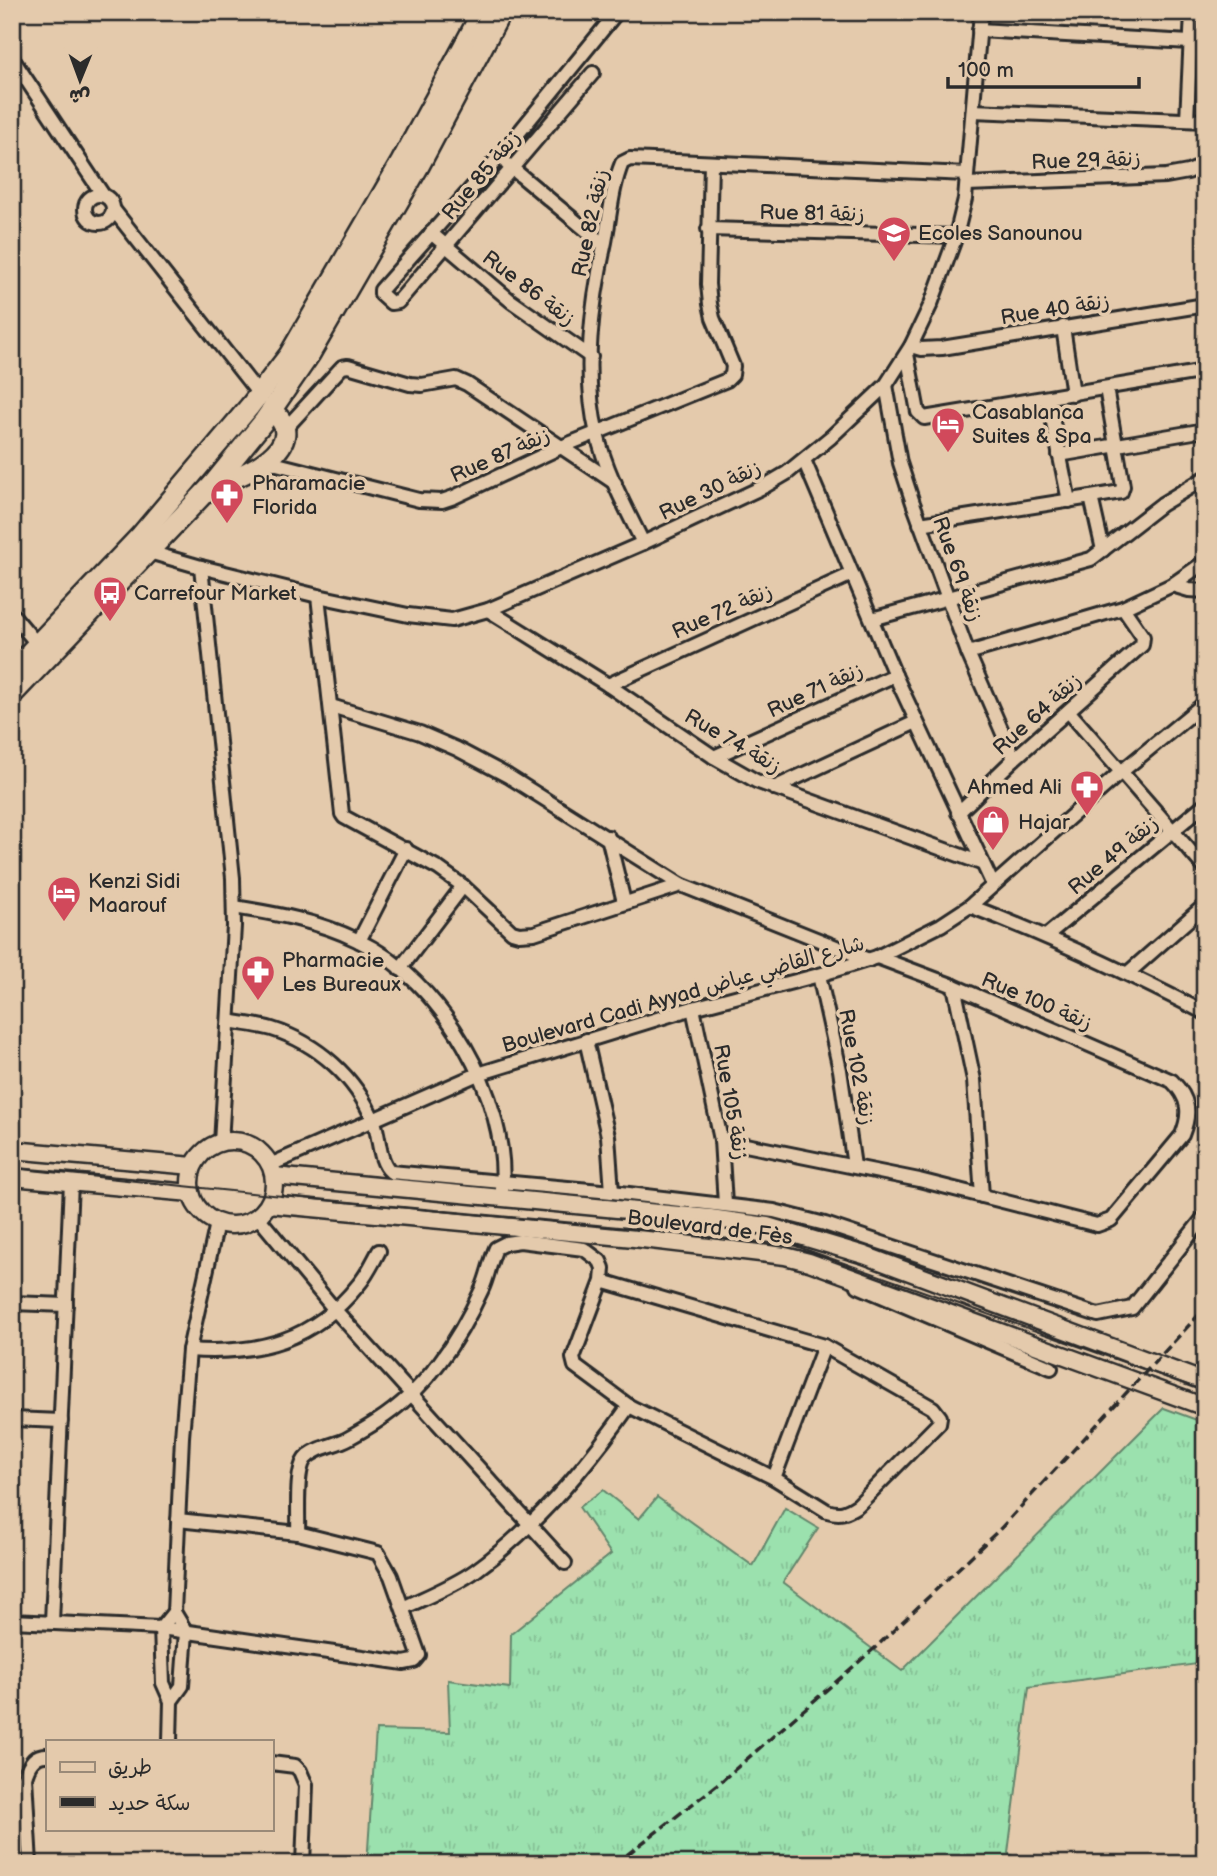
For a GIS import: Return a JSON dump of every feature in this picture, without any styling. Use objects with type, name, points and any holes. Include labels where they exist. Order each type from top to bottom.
[{"type":"main road","points":[[12,671],[141,535],[289,355],[369,219],[482,12]]},
{"type":"main road","points":[[12,695],[213,484],[271,410],[310,354],[419,166],[501,12]]},
{"type":"main road","points":[[213,484],[243,476],[265,461],[285,438],[286,428],[283,422],[271,410]]},
{"type":"street","points":[[431,233],[499,157],[617,12]]},
{"type":"street","name":"Rue 30 زنقة","points":[[149,552],[201,568],[318,596],[433,620],[452,620],[488,610],[643,543],[765,486],[804,460],[886,385],[909,350],[931,304],[956,236],[967,179],[981,12]]},
{"type":"street","points":[[1187,121],[1192,12]]},
{"type":"street","points":[[979,30],[1190,42]]},
{"type":"street","points":[[12,58],[113,209],[271,410]]},
{"type":"street","name":"Rue 85 زنقة","points":[[431,233],[380,291],[391,303],[398,302],[593,73]]},
{"type":"street","points":[[973,111],[1205,121]]},
{"type":"street","points":[[499,157],[604,245]]},
{"type":"street","name":"Rue 82 زنقة","points":[[643,543],[615,483],[597,434],[592,399],[593,309],[622,163],[630,159],[967,179]]},
{"type":"street","points":[[708,229],[710,163]]},
{"type":"street","name":"Rue 29 زنقة","points":[[967,179],[1166,176],[1188,172],[1205,165]]},
{"type":"street","points":[[103,195],[96,195],[88,201],[85,209],[88,218],[96,223],[105,222],[110,218],[113,209]]},
{"type":"street","name":"Rue 81 زنقة","points":[[708,229],[956,236]]},
{"type":"street","name":"Rue 87 زنقة","points":[[265,461],[431,502],[454,497],[561,447],[727,380],[732,375],[733,366],[713,318],[710,303],[708,229]]},
{"type":"street","name":"Rue 86 زنقة","points":[[431,233],[519,307],[591,357]]},
{"type":"street","name":"Rue 40 زنقة","points":[[909,350],[942,348],[1205,305]]},
{"type":"street","points":[[1063,327],[1073,394]]},
{"type":"street","points":[[909,350],[921,417],[1205,371]]},
{"type":"street","points":[[286,428],[342,367],[352,367],[422,385],[456,379],[615,483]]},
{"type":"street","name":"Rue 69 زنقة","points":[[886,385],[900,463],[920,524],[968,653],[1014,759]]},
{"type":"street","points":[[920,524],[1121,492],[1106,388]]},
{"type":"street","points":[[1048,398],[1069,500]]},
{"type":"street","points":[[1059,455],[1205,430]]},
{"type":"street","points":[[804,460],[916,722],[993,885]]},
{"type":"street","points":[[872,620],[1091,559],[1133,524],[1205,478]]},
{"type":"street","points":[[1091,497],[1103,550]]},
{"type":"street","points":[[968,653],[1123,608],[1172,585],[1205,562]]},
{"type":"street","points":[[201,568],[233,878],[229,1021],[221,1143]]},
{"type":"street","name":"Rue 72 زنقة","points":[[608,685],[852,574]]},
{"type":"street","points":[[1172,585],[1205,591]]},
{"type":"street","points":[[318,596],[342,814],[346,819],[407,849],[463,886],[512,932],[519,934],[534,933],[681,884]]},
{"type":"street","name":"Rue 64 زنقة","points":[[958,813],[1014,759],[1142,645],[1143,637],[1123,608]]},
{"type":"street","name":"Rue 74 زنقة","points":[[488,610],[608,685],[714,757],[774,788],[981,863]]},
{"type":"street","points":[[12,614],[38,645]]},
{"type":"street","name":"Rue 71 زنقة","points":[[714,757],[895,674]]},
{"type":"street","name":"Boulevard Cadi Ayyad شارع القاضي عياض","points":[[272,1170],[373,1120],[478,1074],[694,1008],[873,958],[941,925],[970,906],[1121,772],[1205,703]]},
{"type":"street","name":"Rue 100 زنقة","points":[[331,706],[420,733],[457,749],[508,776],[681,884],[873,958],[954,986],[1163,1076],[1185,1097],[1188,1110],[1182,1135],[1107,1223],[1092,1225],[982,1196]]},
{"type":"street","points":[[1069,712],[1205,868]]},
{"type":"street","points":[[774,788],[916,722]]},
{"type":"street","name":"Rue 49 زنقة","points":[[1046,936],[1205,804]]},
{"type":"street","points":[[608,837],[624,902]]},
{"type":"street","points":[[359,940],[407,849]]},
{"type":"street","points":[[400,969],[463,886]]},
{"type":"street","points":[[1128,973],[1205,905]]},
{"type":"street","points":[[970,906],[1128,973],[1205,1013]]},
{"type":"street","points":[[234,907],[301,919],[359,940],[400,969],[423,991],[467,1052],[495,1114],[499,1133],[502,1190]]},
{"type":"street","name":"Rue 102 زنقة","points":[[819,975],[840,1070],[854,1166]]},
{"type":"street","points":[[721,1140],[854,1166],[982,1196],[974,1080],[954,986]]},
{"type":"street","name":"Rue 105 زنقة","points":[[694,1008],[721,1140],[725,1204]]},
{"type":"street","points":[[229,1021],[270,1028],[297,1038],[341,1070],[373,1120],[385,1166],[391,1172],[502,1190],[612,1192],[774,1211],[824,1224],[1098,1315],[1132,1308],[1205,1216]]},
{"type":"street","points":[[586,1040],[608,1136],[612,1192]]},
{"type":"street","points":[[236,1141],[248,1144],[261,1152],[272,1170],[274,1189],[263,1211],[240,1225],[217,1223],[201,1213],[191,1193],[190,1181],[194,1166],[205,1151],[221,1143],[236,1141]]},
{"type":"street","points":[[12,1150],[194,1166]]},
{"type":"street","name":"Boulevard de Fès","points":[[272,1170],[502,1190],[766,1226],[864,1255],[1205,1382]]},
{"type":"street","points":[[12,1177],[191,1193]]},
{"type":"street","points":[[52,1622],[71,1182]]},
{"type":"street","points":[[263,1211],[335,1310],[565,1563]]},
{"type":"street","name":"Boulevard de Fès","points":[[263,1211],[635,1238],[754,1251],[809,1262],[1205,1407]]},
{"type":"street","points":[[172,1701],[182,1686],[186,1632],[174,1612],[189,1350],[217,1223]]},
{"type":"street","points":[[298,1533],[300,1469],[305,1460],[314,1452],[347,1439],[379,1420],[412,1393],[438,1366],[453,1345],[483,1288],[496,1248],[506,1243],[520,1241],[584,1249],[600,1261],[603,1268],[602,1281],[573,1358],[575,1366],[629,1406],[774,1478],[827,1511],[846,1513],[939,1423],[940,1417],[933,1408],[824,1346],[602,1281]]},
{"type":"street","points":[[189,1350],[225,1353],[265,1347],[302,1333],[335,1310],[360,1283],[379,1251]]},
{"type":"street","points":[[809,1262],[880,1298],[1051,1368]]},
{"type":"street","points":[[12,1303],[66,1306]]},
{"type":"street","points":[[774,1478],[824,1346]]},
{"type":"street","points":[[403,1608],[474,1572],[531,1524],[598,1450],[629,1406]]},
{"type":"street","points":[[12,1419],[61,1422]]},
{"type":"street","points":[[12,1621],[161,1629],[404,1663],[414,1661],[419,1655],[403,1608],[379,1553],[298,1533],[178,1520]]},
{"type":"street","points":[[170,1740],[172,1701],[163,1683],[161,1629],[174,1612]]},
{"type":"street","points":[[30,1864],[25,1777],[28,1766],[46,1755]]},
{"type":"street","points":[[273,1763],[295,1766],[304,1778],[303,1864]]},
{"type":"green space","points":[[1164,1408],[1205,1423],[1205,1663],[1029,1687],[1008,1853],[1024,1864],[367,1864],[376,1730],[450,1732],[448,1680],[510,1688],[511,1634],[611,1554],[579,1507],[603,1490],[639,1519],[657,1497],[753,1566],[785,1508],[818,1528],[783,1582],[902,1671]]},
{"type":"tram line","points":[[12,1168],[793,1245],[1205,1391]]},
{"type":"railway","points":[[615,1864],[717,1785],[876,1647],[1002,1527],[1205,1308]]},
{"type":"place","name":"Ecoles Sanounou","points":[[894,263]]},
{"type":"place","name":"Casablanca Suites & Spa","points":[[948,454]]},
{"type":"place","name":"Pharamacie Florida","points":[[227,525]]},
{"type":"place","name":"Carrefour Market","points":[[110,623]]},
{"type":"place","name":"Ahmed Ali","points":[[1087,817]]},
{"type":"place","name":"Hajar","points":[[993,852]]},
{"type":"place","name":"Kenzi Sidi Maarouf","points":[[64,923]]},
{"type":"place","name":"Pharmacie Les Bureaux","points":[[258,1002]]}]
